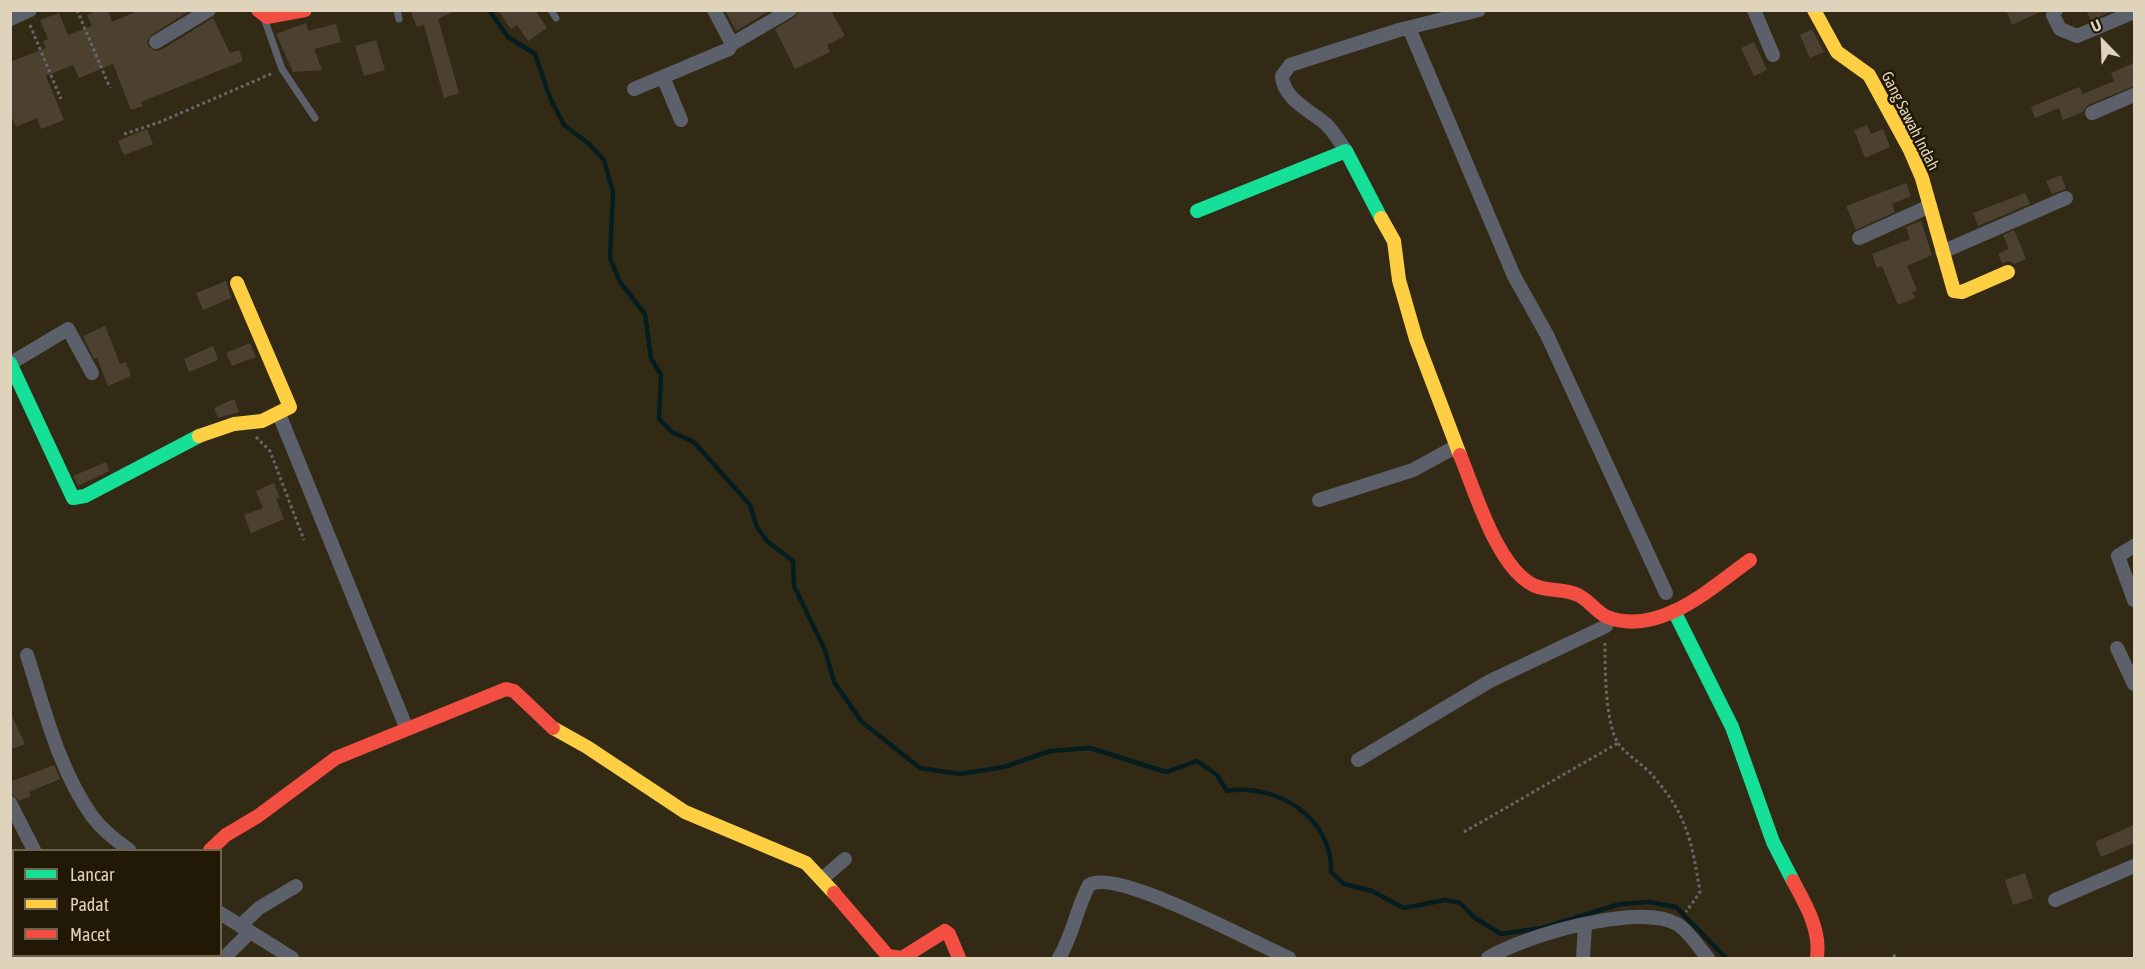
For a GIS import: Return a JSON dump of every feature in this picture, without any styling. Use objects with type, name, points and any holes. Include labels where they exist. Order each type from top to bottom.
[{"type":"street","points":[[156,42],[209,10]]},
{"type":"street","points":[[260,13],[272,17],[305,10]]},
{"type":"street","points":[[714,10],[732,44]]},
{"type":"street","points":[[634,89],[729,49],[732,44],[790,10]]},
{"type":"street","points":[[1479,10],[1409,27],[1299,59],[1286,70],[1282,82],[1293,99],[1326,124],[1346,151],[1394,241],[1398,255],[1400,285],[1455,447],[1492,534],[1525,580],[1539,588],[1578,595],[1606,621]]},
{"type":"street","points":[[1754,10],[1773,55]]},
{"type":"street","name":"Gang Sawah Indah","points":[[1814,10],[1837,52],[1870,77],[1910,150],[1930,206],[1954,291],[1962,292],[2008,272]]},
{"type":"street","points":[[2056,10],[2053,15],[2060,29],[2077,36],[2134,12]]},
{"type":"street","points":[[10,19],[27,12]]},
{"type":"street","points":[[1409,27],[1514,276],[1547,335],[1666,593]]},
{"type":"street","points":[[663,77],[681,120]]},
{"type":"street","points":[[2092,113],[2134,95]]},
{"type":"street","points":[[1197,211],[1346,151]]},
{"type":"street","points":[[1942,252],[2066,198]]},
{"type":"street","points":[[1858,238],[1930,206]]},
{"type":"street","points":[[92,373],[68,329],[11,363],[66,489],[73,498],[85,496],[204,434],[234,424],[251,424],[288,410],[290,405],[237,284]]},
{"type":"street","points":[[279,414],[406,727]]},
{"type":"street","points":[[1319,500],[1413,470],[1455,447]]},
{"type":"street","points":[[2134,546],[2118,556],[2134,600]]},
{"type":"street","points":[[1358,760],[1481,686],[1606,621],[1633,621],[1674,611],[1689,604],[1730,572],[1750,560]]},
{"type":"street","points":[[1674,611],[1732,727],[1773,842],[1808,910],[1819,942],[1817,958]]},
{"type":"street","points":[[2117,648],[2134,684]]},
{"type":"street","points":[[27,655],[48,719],[72,779],[92,816],[111,837],[128,849]]},
{"type":"street","points":[[211,849],[224,834],[258,816],[320,767],[406,727],[501,689],[509,689],[546,724],[587,747],[685,812],[801,860],[822,879],[888,956],[902,958],[945,932],[949,934],[959,958]]},
{"type":"street","points":[[10,803],[33,849]]},
{"type":"street","points":[[822,879],[845,859]]},
{"type":"street","points":[[2055,900],[2134,866]]},
{"type":"street","points":[[1059,958],[1070,940],[1074,919],[1089,885],[1103,882],[1141,889],[1289,958]]},
{"type":"street","points":[[224,958],[259,908],[296,886]]},
{"type":"street","points":[[222,914],[292,958]]},
{"type":"street","points":[[1488,958],[1508,946],[1624,916],[1665,920],[1678,925],[1708,958]]},
{"type":"street","points":[[1583,958],[1585,925]]},
{"type":"lane","points":[[397,10],[399,20]]},
{"type":"lane","points":[[550,10],[556,18]]},
{"type":"lane","points":[[260,13],[282,69],[315,118]]},
{"type":"path","points":[[77,10],[110,88]]},
{"type":"path","points":[[27,12],[61,99]]},
{"type":"path","points":[[124,134],[160,122],[282,69]]},
{"type":"path","points":[[251,424],[257,440],[270,451],[304,540]]},
{"type":"path","points":[[1606,621],[1608,704],[1618,743],[1651,773],[1677,805],[1693,850],[1700,892],[1690,907]]},
{"type":"path","points":[[1464,832],[1618,743]]},
{"type":"building","points":[[97,10],[108,10],[112,22],[140,10],[191,10],[151,35],[147,42],[149,47],[156,51],[161,50],[213,18],[230,53],[239,50],[243,61],[141,102],[143,106],[131,110],[113,64],[79,78],[73,65],[46,76],[64,120],[41,129],[37,118],[16,127],[10,113],[10,62],[46,48],[43,41],[48,39],[40,20],[59,13],[68,35],[92,26],[87,15]]},
{"type":"building","points":[[410,10],[457,10],[438,19],[459,93],[444,98],[424,25],[417,27]]},
{"type":"building","points":[[498,10],[535,10],[547,28],[528,41],[517,25],[511,29]]},
{"type":"building","points":[[725,10],[771,10],[736,31]]},
{"type":"building","points":[[799,10],[831,10],[845,36],[827,45],[830,52],[795,69],[775,29],[795,17]]},
{"type":"building","points":[[2006,10],[2045,10],[2012,25]]},
{"type":"building","points":[[2086,10],[2114,10],[2091,21]]},
{"type":"building","points":[[306,23],[308,31],[336,24],[341,42],[314,49],[322,70],[293,72],[276,34]]},
{"type":"building","points":[[1812,29],[1824,52],[1810,58],[1800,35]]},
{"type":"building","points":[[376,40],[385,70],[364,76],[355,46]]},
{"type":"building","points":[[1754,42],[1767,70],[1754,76],[1741,48]]},
{"type":"building","points":[[2134,63],[2134,86],[2088,105],[2083,112],[2063,120],[2059,108],[2035,118],[2031,107],[2079,87],[2083,94],[2114,81],[2111,73]]},
{"type":"building","points":[[1867,125],[1871,134],[1883,129],[1890,147],[1865,158],[1854,130]]},
{"type":"building","points":[[147,129],[153,144],[124,155],[118,141]]},
{"type":"building","points":[[2061,175],[2066,189],[2052,194],[2046,181]]},
{"type":"building","points":[[1906,183],[1911,196],[1892,204],[1895,212],[1856,230],[1846,206]]},
{"type":"building","points":[[2025,193],[2030,204],[1978,226],[1973,213]]},
{"type":"building","points":[[1921,221],[1932,255],[1907,266],[1917,290],[1912,292],[1915,298],[1898,305],[1882,266],[1877,268],[1872,254],[1910,239],[1906,227]]},
{"type":"building","points":[[2014,230],[2026,259],[2015,264],[2009,261],[2002,263],[1998,254],[2009,249],[2003,235]]},
{"type":"building","points":[[226,281],[231,298],[203,310],[196,293]]},
{"type":"building","points":[[105,326],[120,364],[126,362],[131,376],[108,386],[97,358],[94,359],[83,336]]},
{"type":"building","points":[[250,343],[256,357],[232,366],[226,353]]},
{"type":"building","points":[[213,346],[218,360],[189,372],[184,359]]},
{"type":"building","points":[[234,399],[239,412],[218,418],[214,408]]},
{"type":"building","points":[[106,462],[109,471],[78,486],[73,476]]},
{"type":"building","points":[[274,483],[280,498],[276,499],[284,519],[251,533],[244,515],[263,508],[256,491]]},
{"type":"building","points":[[10,712],[25,744],[10,750]]},
{"type":"building","points":[[54,765],[60,779],[29,792],[31,796],[19,801],[12,794],[10,782]]},
{"type":"building","points":[[2134,825],[2134,843],[2101,857],[2095,842]]},
{"type":"building","points":[[2025,873],[2033,898],[2013,905],[2005,880]]},
{"type":"waterway","points":[[489,10],[508,37],[535,54],[550,98],[564,125],[589,144],[604,160],[613,192],[610,258],[620,282],[645,314],[651,358],[661,375],[659,419],[672,432],[694,442],[750,505],[757,527],[767,541],[793,561],[794,586],[825,650],[834,682],[862,722],[920,768],[960,774],[1004,767],[1050,751],[1090,748],[1166,772],[1197,761],[1217,775],[1227,791],[1246,790],[1265,793],[1298,808],[1323,835],[1329,853],[1331,872],[1344,884],[1372,891],[1404,908],[1445,900],[1460,903],[1475,918],[1501,934],[1542,928],[1620,904],[1649,902],[1676,907],[1726,958]]},
{"type":"traffic: fast","points":[[1197,211],[1346,151],[1381,218]]},
{"type":"traffic: fast","points":[[10,363],[73,498],[85,496],[199,436]]},
{"type":"traffic: fast","points":[[1674,611],[1732,727],[1773,842],[1793,881]]},
{"type":"traffic: slow","points":[[1814,10],[1837,52],[1869,75],[1910,150],[1922,178],[1954,291],[1962,292],[2008,272]]},
{"type":"traffic: slow","points":[[1381,218],[1394,241],[1399,280],[1416,339],[1460,455]]},
{"type":"traffic: slow","points":[[199,436],[234,424],[262,421],[290,407],[237,283]]},
{"type":"traffic: slow","points":[[553,728],[587,747],[685,812],[806,863],[834,893]]},
{"type":"traffic: jam","points":[[258,10],[267,17],[305,10]]},
{"type":"traffic: jam","points":[[1460,455],[1489,527],[1498,545],[1520,576],[1544,589],[1567,591],[1578,595],[1607,617],[1626,621],[1646,620],[1665,615],[1701,596],[1750,560]]},
{"type":"traffic: jam","points":[[211,849],[226,835],[258,816],[336,758],[506,689],[514,691],[553,728]]},
{"type":"traffic: jam","points":[[1793,881],[1815,928],[1817,958]]},
{"type":"traffic: jam","points":[[834,893],[888,956],[902,958],[945,931],[949,934],[959,958]]}]
